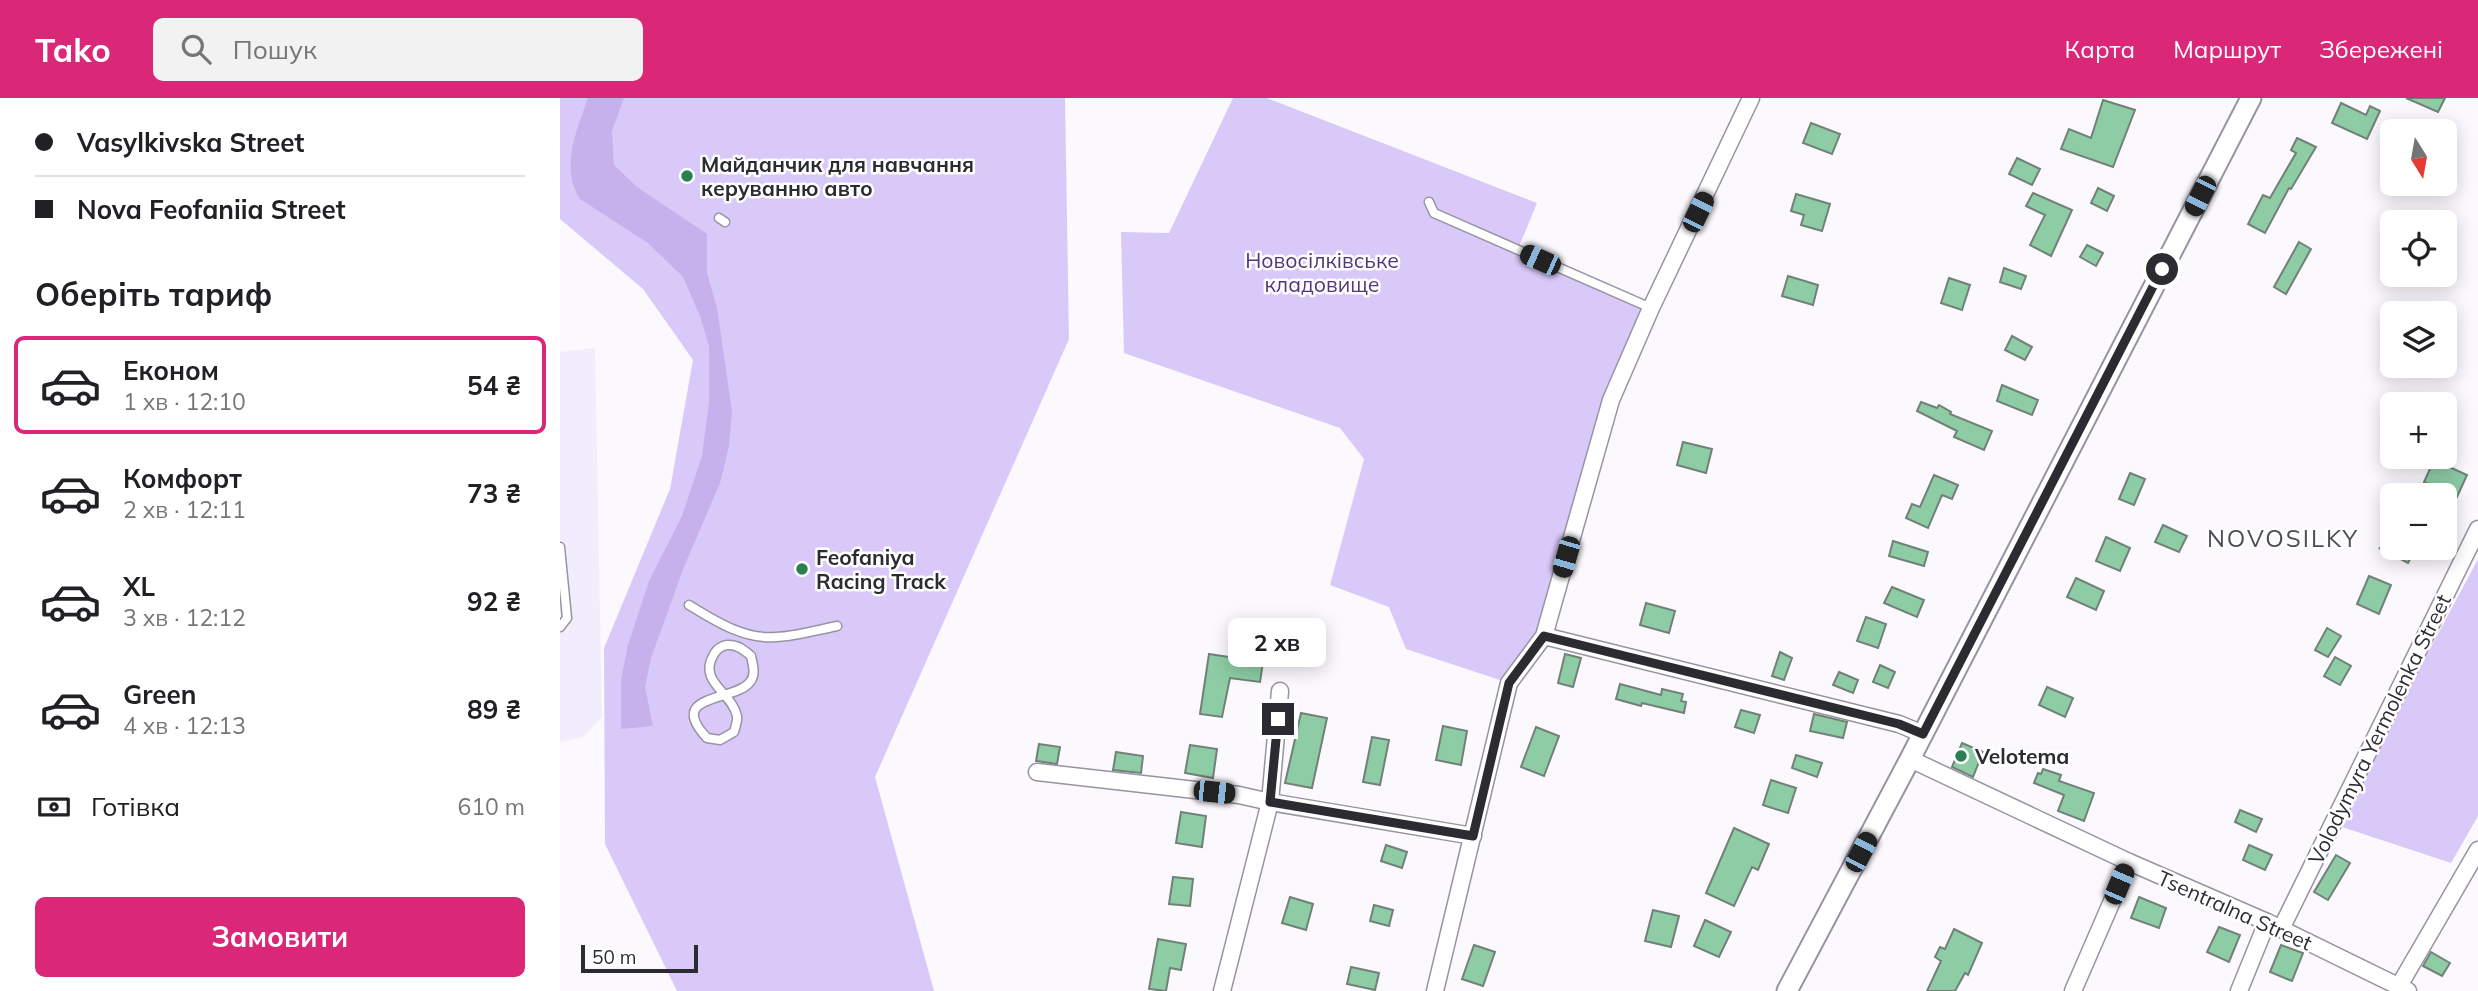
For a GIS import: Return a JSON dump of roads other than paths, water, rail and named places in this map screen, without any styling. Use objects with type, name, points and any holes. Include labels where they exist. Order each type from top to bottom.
[{"type":"street","points":[[1435,991],[1509,683],[1544,636],[1611,400],[1651,308],[1751,98]]},
{"type":"street","points":[[1787,991],[1923,734],[2251,98]]},
{"type":"street","name":"Volodymyra Yermolenka Street","points":[[2239,991],[2478,528]]},
{"type":"street","points":[[1544,636],[1899,724],[1923,734]]},
{"type":"street","points":[[1222,991],[1270,802],[1280,691]]},
{"type":"street","name":"Tsentralna Street","points":[[1910,759],[2403,988]]},
{"type":"street","points":[[1037,772],[1240,794],[1270,802],[1473,836]]},
{"type":"street","points":[[2403,988],[2478,850]]},
{"type":"street","points":[[2073,991],[2129,862]]},
{"type":"lane","points":[[1429,202],[1434,213],[1651,308]]},
{"type":"lane","points":[[560,547],[567,618],[560,627]]},
{"type":"lane","points":[[689,605],[719,624],[746,634],[774,638],[837,626]]},
{"type":"lane","points":[[742,648],[746,634]]},
{"type":"lane","points":[[742,648],[728,645],[718,649],[712,657],[709,670],[713,684],[723,695],[732,706],[737,718],[734,732],[720,740],[707,738],[696,726],[695,713],[699,704],[723,695],[740,690],[750,682],[754,669],[751,656],[742,648]]},
{"type":"place","name":"Майданчик для навчання керуванню авто","points":[[687,176]]},
{"type":"place","name":"Feofaniya Racing Track","points":[[802,569]]},
{"type":"place","name":"Velotema","points":[[1961,756]]},
{"type":"district","name":"NOVOSILKY","points":[[2283,538]]},
{"type":"park label","name":"Новосілківське кладовище","points":[[1322,272]]}]
